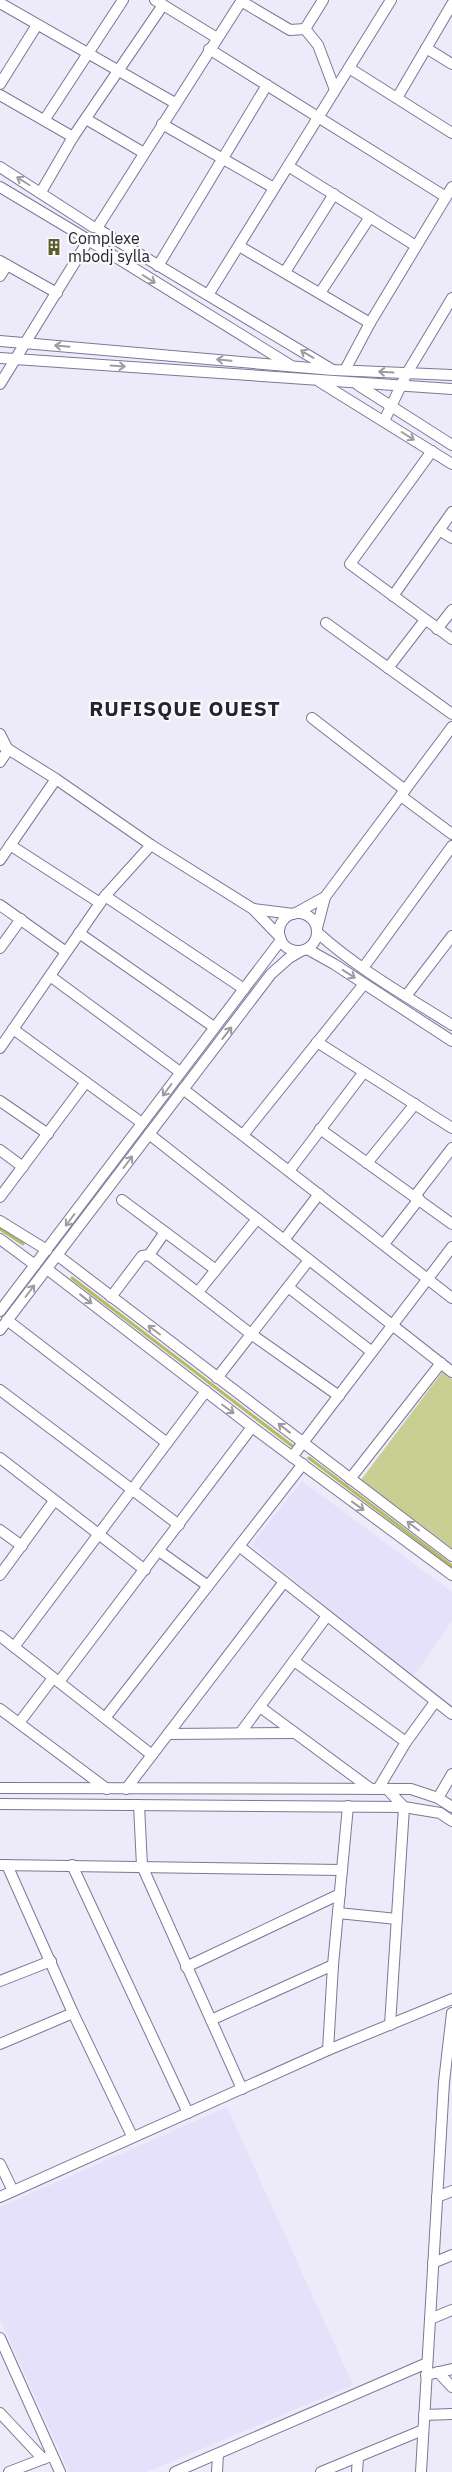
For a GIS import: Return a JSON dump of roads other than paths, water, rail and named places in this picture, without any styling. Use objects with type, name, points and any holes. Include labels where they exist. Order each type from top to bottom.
[{"type":"street","points":[[90,241],[87,232],[97,229],[241,0],[290,30],[305,29]]},
{"type":"street","points":[[305,29],[323,0]]},
{"type":"street","points":[[208,295],[391,0]]},
{"type":"street","points":[[45,119],[120,1]]},
{"type":"street","points":[[41,192],[73,137],[118,72],[159,2],[217,38]]},
{"type":"street","points":[[0,3],[87,52],[118,72],[176,103]]},
{"type":"street","points":[[397,98],[450,11]]},
{"type":"street","points":[[0,84],[38,25]]},
{"type":"street","points":[[305,29],[318,45],[335,90]]},
{"type":"street","points":[[426,48],[452,64]]},
{"type":"street","points":[[210,49],[446,197]]},
{"type":"street","points":[[349,68],[452,133]]},
{"type":"street","points":[[158,266],[224,159],[266,85]]},
{"type":"street","points":[[0,94],[73,137]]},
{"type":"street","points":[[86,119],[144,153]]},
{"type":"street","points":[[162,124],[274,188]]},
{"type":"street","points":[[288,166],[416,246]]},
{"type":"street","points":[[0,167],[97,229],[356,384],[452,445]]},
{"type":"street","points":[[0,187],[452,464]]},
{"type":"street","points":[[345,370],[370,323],[452,187]]},
{"type":"street","points":[[284,272],[334,194]]},
{"type":"street","points":[[320,293],[370,217]]},
{"type":"street","points":[[0,384],[90,241]]},
{"type":"street","points":[[239,246],[370,323]]},
{"type":"street","points":[[0,276],[3,263],[57,293]]},
{"type":"street","points":[[384,421],[407,373],[447,315],[452,298]]},
{"type":"street","points":[[245,338],[254,322]]},
{"type":"street","points":[[0,341],[332,370],[452,375]]},
{"type":"street","points":[[0,358],[356,384],[452,389]]},
{"type":"street","points":[[432,451],[351,562],[352,566],[452,639]]},
{"type":"street","points":[[393,596],[452,512]]},
{"type":"street","points":[[439,530],[452,538]]},
{"type":"street","points":[[437,629],[452,610]]},
{"type":"street","points":[[388,668],[425,620]]},
{"type":"street","points":[[326,623],[452,714]]},
{"type":"street","points":[[312,718],[452,834]]},
{"type":"street","points":[[0,1330],[271,974],[289,958],[316,941],[325,897],[452,727]]},
{"type":"street","points":[[0,734],[4,747],[0,762]]},
{"type":"street","points":[[4,747],[56,779],[151,845],[253,909],[292,950],[304,950],[364,984],[452,1041]]},
{"type":"street","points":[[0,860],[56,779]]},
{"type":"street","points":[[10,845],[103,900],[244,989]]},
{"type":"street","points":[[0,1048],[103,900],[151,845]]},
{"type":"street","points":[[363,968],[452,846]]},
{"type":"street","points":[[0,1312],[244,989],[280,938],[282,923],[295,913],[325,897]]},
{"type":"street","points":[[0,905],[66,952]]},
{"type":"street","points":[[253,909],[305,914],[312,918],[318,930],[331,946],[452,1025]]},
{"type":"street","points":[[0,948],[20,919]]},
{"type":"street","points":[[79,933],[214,1027]]},
{"type":"street","points":[[406,996],[452,936]]},
{"type":"street","points":[[50,976],[180,1072]]},
{"type":"street","points":[[243,1135],[364,984]]},
{"type":"street","points":[[13,1029],[142,1123]]},
{"type":"street","points":[[317,1042],[452,1128]]},
{"type":"street","points":[[289,1171],[364,1072]]},
{"type":"street","points":[[0,1197],[86,1082]]},
{"type":"street","points":[[183,1089],[452,1298]]},
{"type":"street","points":[[0,1101],[48,1134]]},
{"type":"street","points":[[367,1163],[415,1104]]},
{"type":"street","points":[[320,1129],[452,1224]]},
{"type":"street","points":[[149,1134],[452,1372]]},
{"type":"street","points":[[384,1244],[452,1148]]},
{"type":"street","points":[[0,1150],[23,1167]]},
{"type":"street","points":[[284,1240],[319,1194]]},
{"type":"street","points":[[122,1200],[216,1270]]},
{"type":"street","points":[[198,1292],[257,1219]]},
{"type":"street","points":[[0,1221],[47,1250]]},
{"type":"street","points":[[111,1297],[142,1256],[149,1254],[165,1232]]},
{"type":"street","points":[[0,1239],[35,1265]]},
{"type":"street","points":[[292,1458],[452,1247]]},
{"type":"street","points":[[149,1254],[252,1334],[338,1396]]},
{"type":"street","points":[[57,1255],[452,1556]]},
{"type":"street","points":[[217,1378],[309,1260]]},
{"type":"street","points":[[47,1269],[292,1458],[303,1464],[452,1575]]},
{"type":"street","points":[[288,1287],[372,1352]]},
{"type":"street","points":[[8,1320],[167,1443]]},
{"type":"street","points":[[350,1479],[440,1363]]},
{"type":"street","points":[[0,1390],[179,1525]]},
{"type":"street","points":[[14,1647],[206,1392]]},
{"type":"street","points":[[19,1723],[145,1570],[252,1427]]},
{"type":"street","points":[[0,1458],[145,1570]]},
{"type":"street","points":[[106,1718],[303,1464]]},
{"type":"street","points":[[0,1574],[54,1501]]},
{"type":"street","points":[[0,1530],[22,1546]]},
{"type":"street","points":[[239,1546],[452,1714]]},
{"type":"street","points":[[159,1551],[208,1586]]},
{"type":"street","points":[[126,1789],[284,1582]]},
{"type":"street","points":[[241,1732],[327,1616]]},
{"type":"street","points":[[0,1636],[152,1755]]},
{"type":"street","points":[[294,1661],[406,1742]]},
{"type":"street","points":[[379,1789],[406,1742],[435,1702]]},
{"type":"street","points":[[260,1707],[294,1733],[404,1807]]},
{"type":"street","points":[[0,1709],[107,1789]]},
{"type":"street","points":[[168,1734],[294,1733]]},
{"type":"street","points":[[438,1798],[452,1774]]},
{"type":"street","points":[[0,1781],[5,1788],[419,1790],[438,1798],[452,1808]]},
{"type":"street","points":[[0,1804],[404,1807],[440,1813],[452,1821]]},
{"type":"street","points":[[139,1805],[142,1866],[242,2089]]},
{"type":"street","points":[[328,2050],[333,1965],[348,1806]]},
{"type":"street","points":[[390,2025],[404,1807]]},
{"type":"street","points":[[132,2136],[4,1865],[342,1870]]},
{"type":"street","points":[[72,1865],[188,2113]]},
{"type":"street","points":[[186,1967],[340,1894]]},
{"type":"street","points":[[338,1913],[396,1919]]},
{"type":"street","points":[[0,1980],[51,1961]]},
{"type":"street","points":[[211,2020],[333,1965]]},
{"type":"street","points":[[0,2197],[132,2136],[328,2050],[452,1999]]},
{"type":"street","points":[[0,2044],[73,2012]]},
{"type":"street","points":[[421,2472],[437,2196],[452,2013]]},
{"type":"street","points":[[0,2164],[13,2191]]},
{"type":"street","points":[[437,2196],[452,2191]]},
{"type":"street","points":[[433,2263],[452,2255]]},
{"type":"street","points":[[430,2319],[452,2310]]},
{"type":"street","points":[[0,2338],[47,2457]]},
{"type":"street","points":[[175,2472],[427,2363]]},
{"type":"street","points":[[426,2375],[452,2369]]},
{"type":"street","points":[[438,2372],[452,2387]]},
{"type":"street","points":[[0,2412],[60,2472]]},
{"type":"street","points":[[424,2415],[452,2414]]},
{"type":"street","points":[[321,2472],[423,2430]]},
{"type":"street","points":[[217,2472],[218,2454]]},
{"type":"street","points":[[9,2472],[47,2457]]},
{"type":"street","points":[[357,2472],[358,2457]]},
{"type":"waterway","points":[[0,1229],[23,1244]]},
{"type":"waterway","points":[[72,1278],[295,1448]]},
{"type":"waterway","points":[[309,1458],[452,1566]]},
{"type":"place","name":"Complexe mbodj sylla","points":[[54,247]]},
{"type":"district","name":"RUFISQUE OUEST","points":[[185,709]]}]
